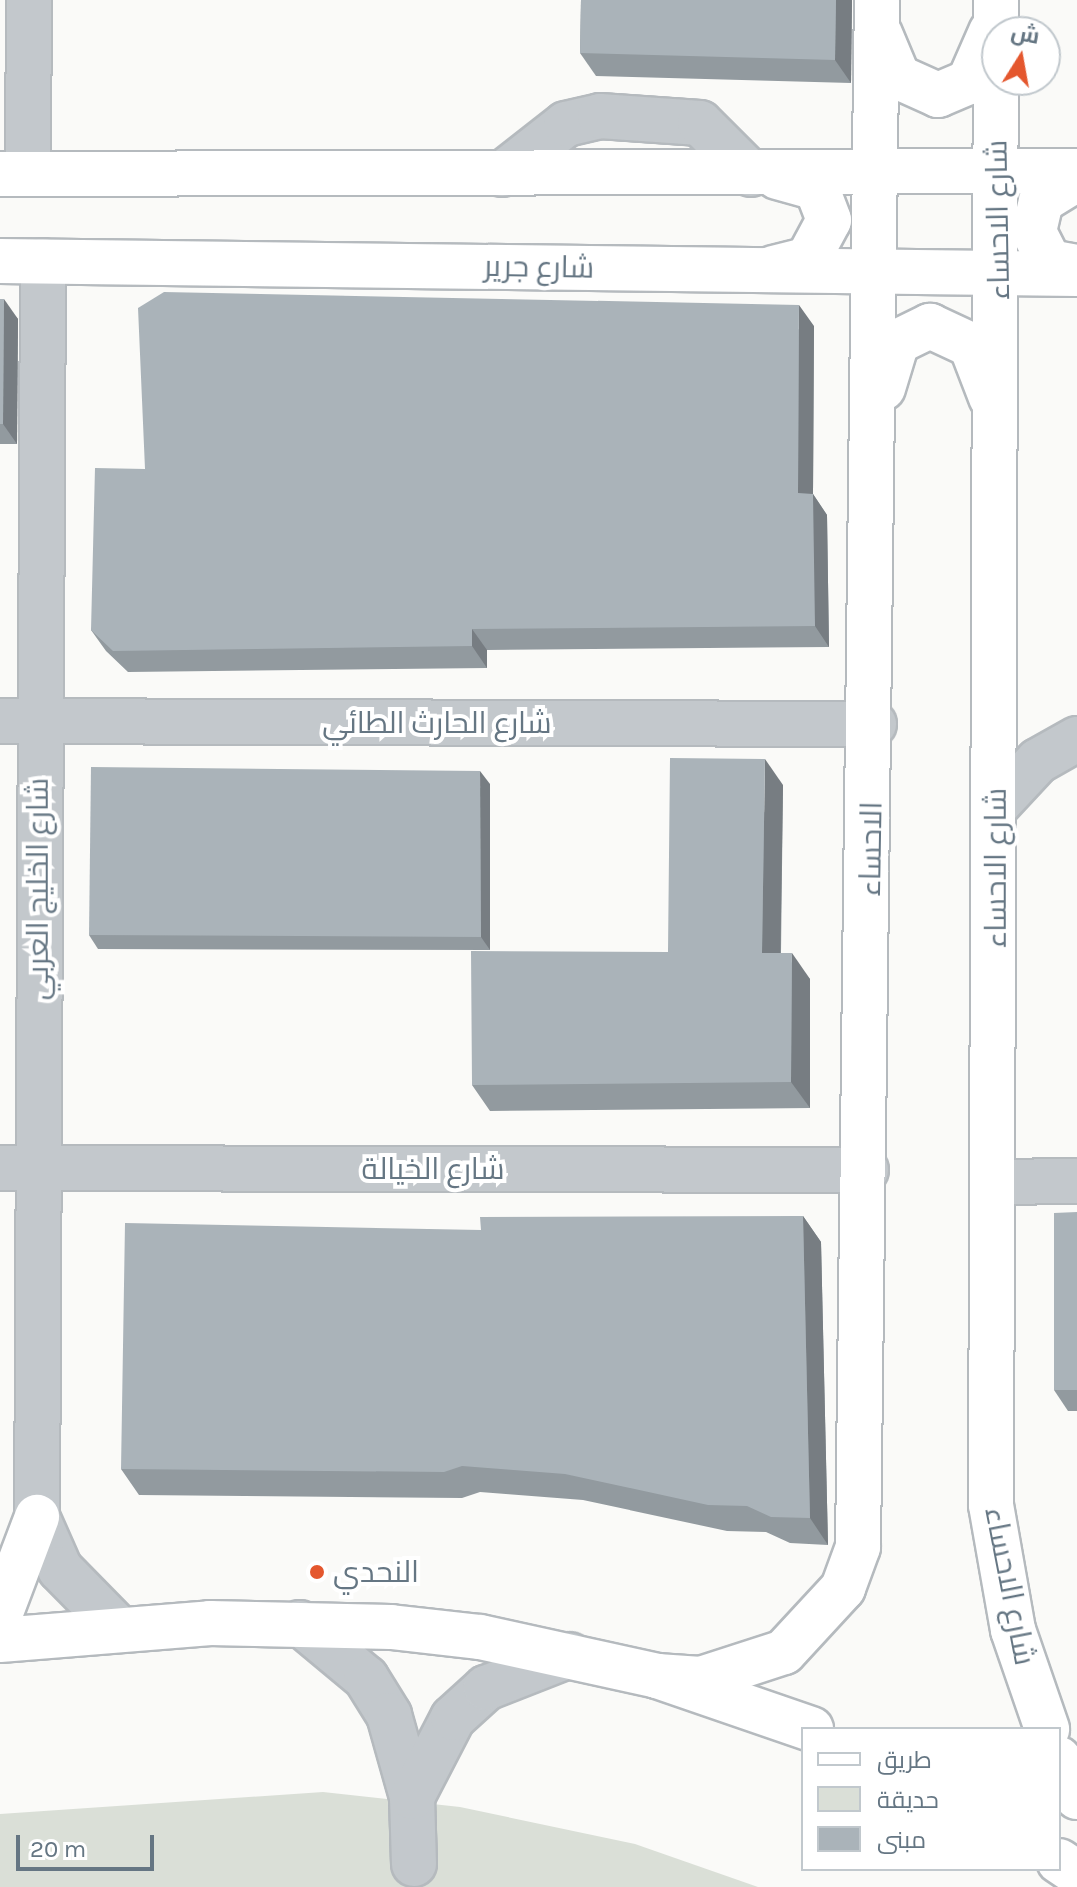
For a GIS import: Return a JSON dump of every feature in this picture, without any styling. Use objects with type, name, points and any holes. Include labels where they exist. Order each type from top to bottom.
[{"type":"main road","points":[[877,12],[898,77],[938,95],[969,82],[995,11]]},
{"type":"main road","name":"شارع الاحساء","points":[[995,11],[1000,273],[991,1505],[1013,1630],[1046,1727]]},
{"type":"main road","points":[[877,12],[878,272]]},
{"type":"main road","points":[[14,174],[1077,171]]},
{"type":"main road","points":[[755,270],[808,259],[829,220],[817,188],[756,174]]},
{"type":"main road","points":[[1077,179],[1041,201],[1034,232],[1049,262],[1077,267]]},
{"type":"main road","name":"شارع جرير","points":[[21,261],[1077,274]]},
{"type":"main road","name":"الاحساء","points":[[657,1676],[701,1679],[744,1671],[784,1652],[818,1624],[843,1588],[858,1547],[874,724],[878,272]]},
{"type":"main road","points":[[876,416],[897,342],[930,326],[971,345],[999,422]]},
{"type":"main road","points":[[0,1615],[37,1517]]},
{"type":"main road","points":[[0,1640],[119,1629],[300,1623],[465,1636],[570,1655],[657,1676],[805,1727]]},
{"type":"main road","points":[[1061,1763],[1077,1797]]},
{"type":"street","points":[[14,174],[29,0]]},
{"type":"street","points":[[502,174],[566,124],[600,116],[700,123],[756,174]]},
{"type":"street","name":"شارع الخليج العربي","points":[[21,261],[18,1168],[37,1517]]},
{"type":"street","name":"شارع الحارث الطائي","points":[[20,721],[874,724]]},
{"type":"street","points":[[997,805],[1038,761],[1077,739]]},
{"type":"street","name":"شارع الخيالة","points":[[18,1168],[866,1170]]},
{"type":"street","points":[[994,1182],[1077,1181]]},
{"type":"street","points":[[37,1517],[60,1569],[119,1629]]},
{"type":"street","points":[[300,1623],[335,1647],[374,1690],[405,1755],[412,1797],[414,1864]]},
{"type":"street","points":[[412,1797],[428,1755],[464,1708],[526,1667],[570,1655]]},
{"type":"green space","points":[[323,1792],[460,1807],[635,1844],[758,1887],[0,1887],[0,1814]]},
{"type":"building","points":[[581,0],[836,0],[835,60],[580,53]]},
{"type":"building","points":[[164,292],[799,305],[798,493],[813,494],[815,626],[472,629],[472,646],[113,651],[91,630],[95,468],[145,469],[138,308]]},
{"type":"building","points":[[0,299],[4,299],[3,424],[0,424]]},
{"type":"building","points":[[670,758],[765,759],[762,953],[792,953],[791,1082],[472,1085],[471,951],[668,952]]},
{"type":"building","points":[[91,767],[480,771],[481,937],[89,935]]},
{"type":"building","points":[[1077,1212],[1077,1390],[1054,1390],[1054,1213]]},
{"type":"building","points":[[803,1216],[810,1518],[771,1517],[747,1506],[708,1505],[565,1474],[462,1466],[444,1472],[121,1469],[125,1223],[481,1230],[480,1217]]},
{"type":"place","name":"النحدي","points":[[317,1572]]}]
